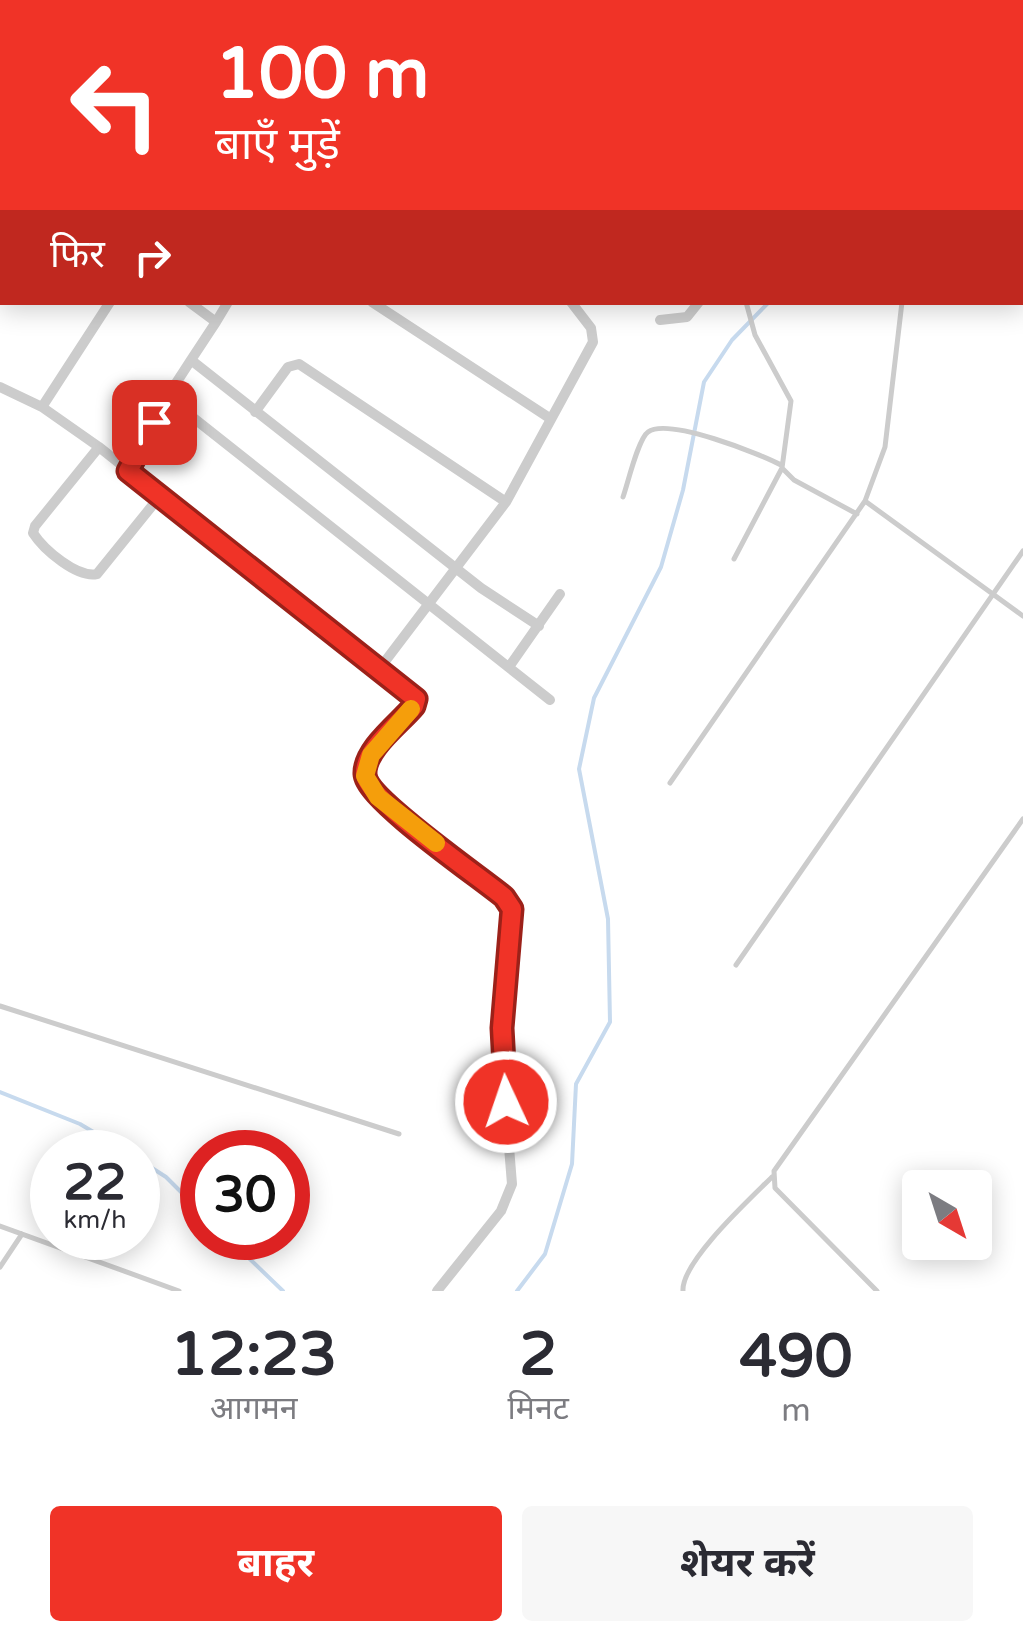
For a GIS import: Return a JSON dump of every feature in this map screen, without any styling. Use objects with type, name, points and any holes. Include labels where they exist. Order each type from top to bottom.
[{"type":"street","points":[[42,407],[108,305]]},
{"type":"street","points":[[193,305],[216,322]]},
{"type":"street","points":[[128,471],[167,397],[226,305]]},
{"type":"street","points":[[377,305],[550,419]]},
{"type":"street","points":[[380,668],[506,502],[594,335],[573,305]]},
{"type":"street","points":[[660,320],[687,317],[697,305]]},
{"type":"street","points":[[191,360],[457,569],[539,626]]},
{"type":"street","points":[[255,412],[288,366],[299,364],[506,502]]},
{"type":"street","points":[[0,387],[42,407],[98,447],[416,699],[371,755],[365,776],[369,786],[392,810],[504,897],[514,916],[502,1028],[512,1184],[501,1212],[437,1291]]},
{"type":"street","points":[[167,397],[550,700]]},
{"type":"street","points":[[98,447],[35,526],[33,533],[43,544],[82,574],[97,574],[160,496]]},
{"type":"street","points":[[509,667],[560,594]]},
{"type":"lane","points":[[734,559],[782,467],[792,402],[754,330],[747,305]]},
{"type":"lane","points":[[670,783],[865,501],[885,447],[902,305]]},
{"type":"lane","points":[[623,497],[643,437],[654,428],[670,428],[736,444],[782,467],[794,480],[856,514]]},
{"type":"lane","points":[[865,501],[1023,616]]},
{"type":"lane","points":[[736,965],[1023,551]]},
{"type":"lane","points":[[683,1291],[684,1279],[772,1177],[791,1142],[1023,820]]},
{"type":"lane","points":[[0,1006],[399,1134]]},
{"type":"lane","points":[[772,1177],[775,1188],[877,1291]]},
{"type":"lane","points":[[0,1226],[179,1291]]},
{"type":"lane","points":[[0,1266],[22,1234]]},
{"type":"waterway","points":[[517,1291],[545,1254],[572,1164],[576,1084],[610,1022],[608,919],[579,769],[594,698],[661,567],[683,490],[704,382],[732,340],[766,305]]},
{"type":"waterway","points":[[0,1092],[90,1130]]},
{"type":"waterway","points":[[160,1173],[180,1191]]},
{"type":"waterway","points":[[251,1260],[283,1291]]},
{"type":"slow traffic","points":[[411,709],[371,755],[365,776],[378,797],[436,843]]},
{"type":"route","points":[[154,422],[128,471],[416,699],[371,755],[365,776],[369,786],[392,810],[510,903],[514,916],[502,1028],[506,1102]]}]
